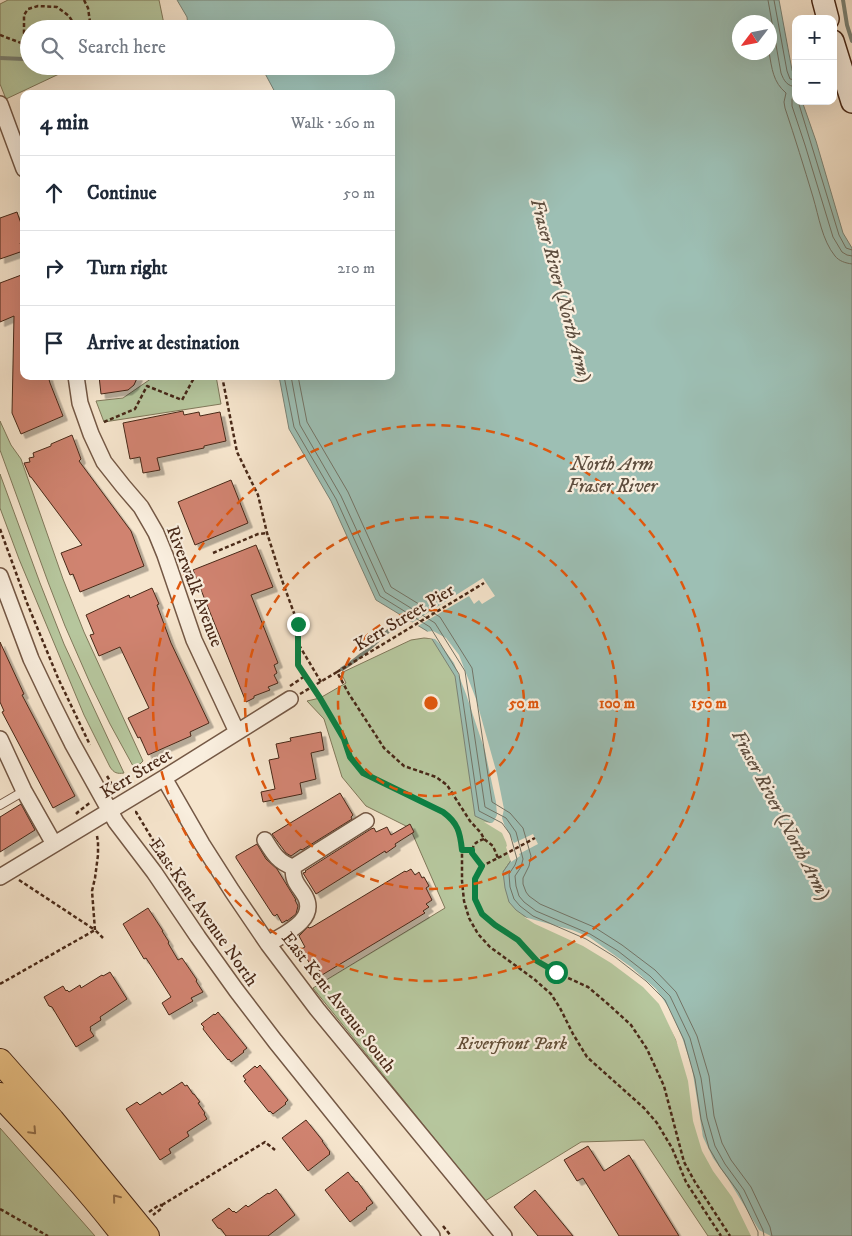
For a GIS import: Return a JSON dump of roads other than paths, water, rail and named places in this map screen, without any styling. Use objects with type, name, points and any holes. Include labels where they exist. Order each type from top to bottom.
[{"type":"main road","points":[[0,1061],[149,1226]]},
{"type":"main road","points":[[0,1095],[55,1154],[124,1236]]},
{"type":"street","points":[[823,0],[827,15]]},
{"type":"street","points":[[837,54],[852,102]]},
{"type":"street","points":[[0,104],[20,158]]},
{"type":"street","name":"Riverwalk Avenue","points":[[77,380],[80,403],[91,434],[104,462],[141,507],[156,533],[196,645],[237,732]]},
{"type":"street","name":"East Kent Avenue North","points":[[0,576],[31,659],[51,701],[72,743],[121,830],[154,872],[241,998],[432,1236]]},
{"type":"street","name":"Kerr Street","points":[[0,876],[164,778],[290,699]]},
{"type":"street","points":[[0,739],[24,791],[54,844]]},
{"type":"street","name":"East Kent Avenue South","points":[[164,778],[202,844],[268,944],[317,1009],[504,1236]]},
{"type":"street","points":[[265,840],[276,857],[285,865],[293,867],[366,821]]},
{"type":"street","points":[[268,944],[293,929],[306,915],[308,906],[305,896],[293,876],[293,867]]},
{"type":"lane","points":[[0,805],[24,791]]},
{"type":"water","name":"North Arm Fraser River","points":[[177,0],[779,0],[792,70],[792,105],[803,105],[843,233],[852,248],[852,1236],[757,1236],[705,1150],[691,1081],[679,1041],[661,1003],[643,984],[584,943],[530,920],[516,910],[509,902],[503,872],[512,859],[506,836],[499,827],[475,816],[455,676],[427,631],[376,600],[331,501],[289,429],[280,380],[395,380],[395,90],[274,90],[266,75],[395,75],[395,20],[187,20]]},
{"type":"waterway","points":[[843,0],[852,41]]},
{"type":"waterway","points":[[0,58],[20,59]]},
{"type":"waterway","points":[[342,669],[408,615]]},
{"type":"water label","name":"Fraser River (North Arm)","points":[[562,290]]},
{"type":"water label","name":"Fraser River (North Arm)","points":[[782,814]]},
{"type":"park label","name":"Riverfront Park","points":[[512,1043]]}]
